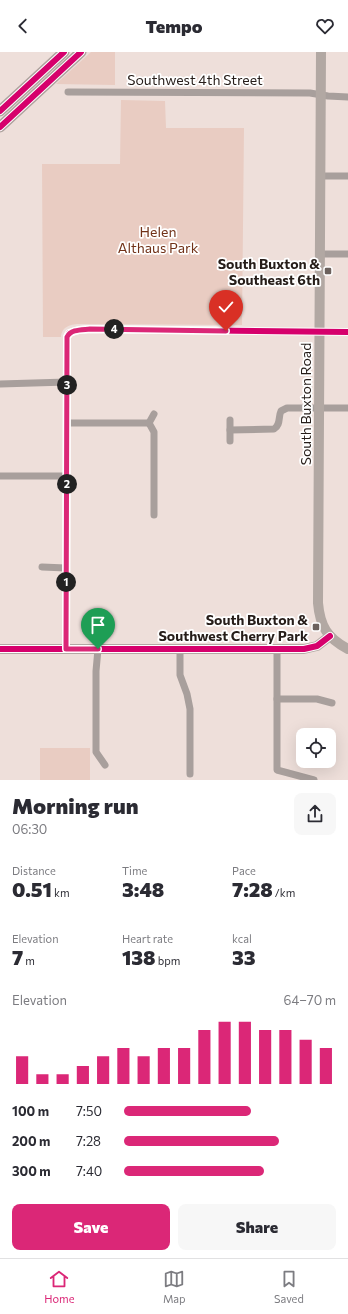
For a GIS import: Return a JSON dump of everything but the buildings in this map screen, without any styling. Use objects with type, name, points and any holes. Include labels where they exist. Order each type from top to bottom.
[{"type":"main road","points":[[0,111],[64,52]]},
{"type":"main road","points":[[0,127],[81,52]]},
{"type":"main road","name":"South Buxton Road","points":[[321,52],[318,603],[320,619],[326,632],[348,648]]},
{"type":"main road","points":[[0,649],[311,648],[322,643],[330,636]]},
{"type":"street","name":"Southwest 4th Street","points":[[68,92],[310,93],[348,97]]},
{"type":"street","points":[[320,176],[348,176]]},
{"type":"street","points":[[320,254],[348,254]]},
{"type":"street","points":[[66,649],[67,337],[69,333],[90,329],[348,332]]},
{"type":"street","points":[[0,384],[67,382]]},
{"type":"street","points":[[230,430],[274,429],[279,423],[280,414],[287,408],[348,408]]},
{"type":"street","points":[[149,423],[154,414]]},
{"type":"street","points":[[230,420],[230,441]]},
{"type":"street","points":[[67,424],[149,423]]},
{"type":"street","points":[[149,423],[154,432],[154,515]]},
{"type":"street","points":[[0,476],[67,476]]},
{"type":"street","points":[[42,567],[66,568]]},
{"type":"street","points":[[98,649],[96,671],[96,752],[105,766]]},
{"type":"street","points":[[180,649],[180,675],[187,694],[190,710],[190,774]]},
{"type":"street","points":[[277,649],[277,770],[314,780]]},
{"type":"street","points":[[277,699],[316,699],[332,703]]},
{"type":"green space","points":[[91,52],[115,52],[115,85],[56,84]]},
{"type":"green space","name":"Helen Althaus Park","points":[[121,100],[165,101],[166,128],[244,128],[242,325],[77,324],[65,328],[61,337],[43,337],[42,164],[120,164]]},
{"type":"green space","points":[[40,748],[90,748],[90,780],[40,780]]},
{"type":"cycle path","points":[[0,111],[64,52]]},
{"type":"cycle path","points":[[0,127],[81,52]]},
{"type":"cycle path","points":[[66,649],[67,337],[69,333],[90,329],[348,332]]},
{"type":"cycle path","points":[[0,649],[304,649],[317,646],[330,636]]},
{"type":"place","name":"South Buxton & Southeast 6th","points":[[328,271]]},
{"type":"place","name":"South Buxton & Southwest Cherry Park","points":[[316,627]]},
{"type":"route","points":[[98,649],[66,649],[67,337],[69,333],[73,331],[90,329],[226,331]]}]
